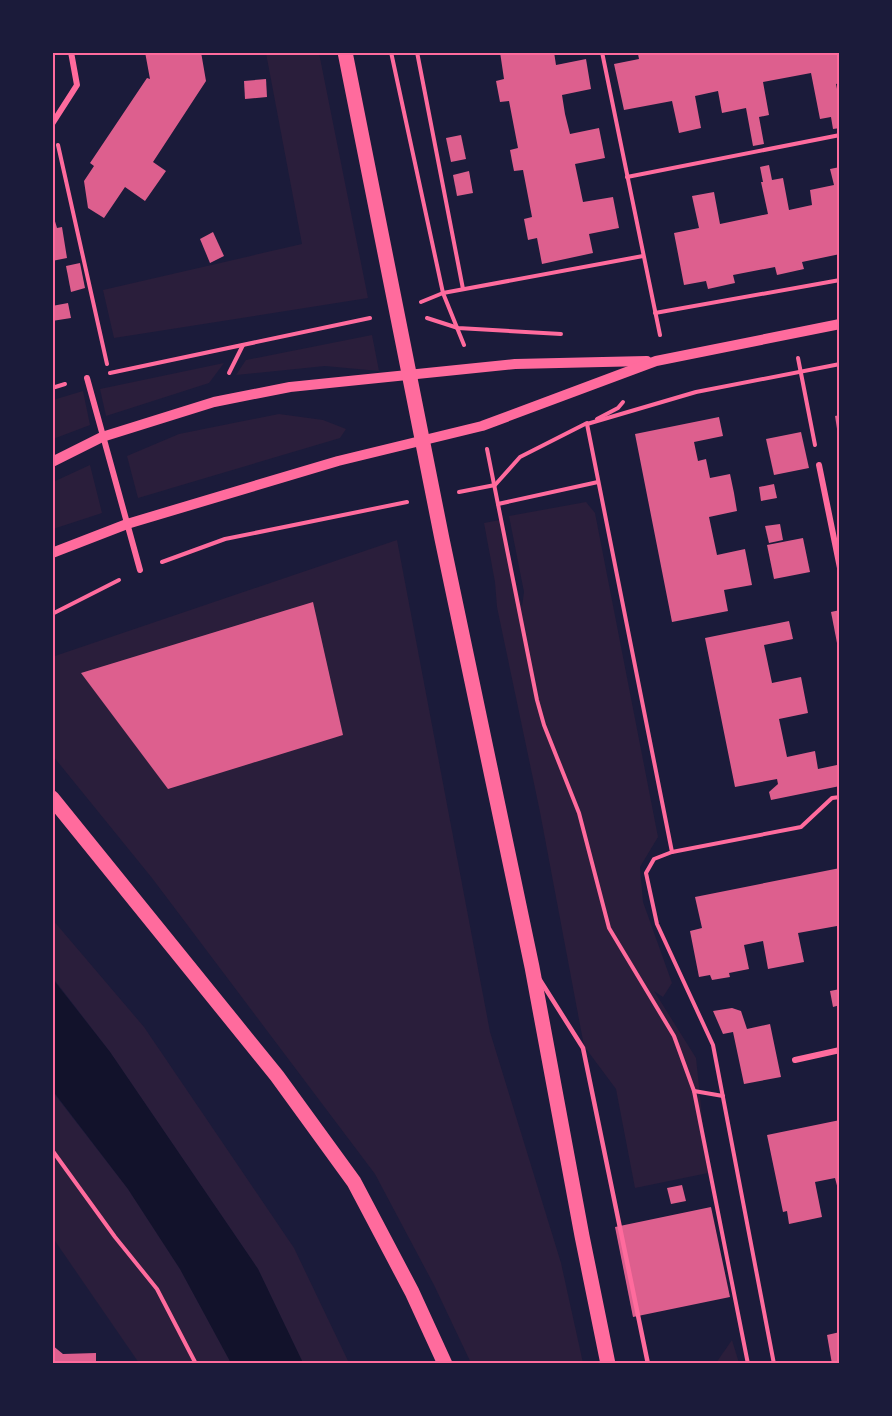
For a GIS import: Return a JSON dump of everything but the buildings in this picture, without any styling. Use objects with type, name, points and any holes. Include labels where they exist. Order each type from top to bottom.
[{"type":"main road","points":[[345,52],[409,375],[532,967],[608,1364]]},
{"type":"main road","points":[[52,798],[277,1076],[354,1182],[412,1292],[445,1364]]},
{"type":"street","points":[[53,124],[77,85],[71,52]]},
{"type":"street","points":[[52,554],[128,524],[338,461],[482,426],[660,360],[840,324]]},
{"type":"street","points":[[52,462],[102,437],[225,400],[290,387],[515,364],[660,360]]},
{"type":"street","points":[[87,378],[140,570]]},
{"type":"street","points":[[819,465],[840,568]]},
{"type":"street","points":[[795,1060],[840,1050]]},
{"type":"lane","points":[[532,967],[583,1048],[648,1364]]},
{"type":"path","points":[[391,52],[443,293],[458,328],[433,319],[398,312]]},
{"type":"path","points":[[417,52],[463,289]]},
{"type":"path","points":[[602,52],[655,313],[660,360]]},
{"type":"path","points":[[53,124],[109,373],[398,312],[443,293],[643,256]]},
{"type":"path","points":[[627,177],[840,135]]},
{"type":"path","points":[[655,313],[840,280]]},
{"type":"path","points":[[793,334],[819,465]]},
{"type":"path","points":[[587,424],[696,392],[840,364]]},
{"type":"path","points":[[52,388],[87,378]]},
{"type":"path","points":[[52,614],[140,570],[225,539],[495,485],[520,457],[618,408],[624,400]]},
{"type":"path","points":[[587,424],[672,852]]},
{"type":"path","points":[[498,504],[598,482]]},
{"type":"path","points":[[495,485],[537,700],[544,725],[579,813],[609,928],[674,1036],[694,1091],[748,1364]]},
{"type":"path","points":[[774,1364],[713,1045],[657,924],[646,873],[654,859],[672,852],[801,827],[832,798],[840,797]]},
{"type":"path","points":[[694,1091],[723,1096]]},
{"type":"path","points":[[52,1150],[157,1289],[196,1364]]},
{"type":"shaded area","points":[[266,53],[319,53],[368,298],[114,338],[103,290],[302,244]]},
{"type":"shaded area","points":[[372,335],[379,371],[325,366],[236,375],[246,360]]},
{"type":"shaded area","points":[[224,363],[209,383],[106,416],[100,389]]},
{"type":"shaded area","points":[[83,391],[90,425],[53,439],[53,400]]},
{"type":"shaded area","points":[[279,414],[323,420],[346,429],[340,438],[138,498],[127,456],[179,434]]},
{"type":"shaded area","points":[[90,465],[102,513],[53,529],[53,482]]},
{"type":"shaded area","points":[[586,502],[595,513],[658,837],[640,867],[643,902],[672,983],[663,997],[654,991],[696,1058],[708,1173],[635,1188],[616,1089],[584,1046],[540,812],[497,607],[495,582],[484,523],[500,520],[522,607],[524,592],[509,516]]},
{"type":"shaded area","points":[[397,540],[490,1032],[561,1263],[583,1363],[471,1363],[434,1285],[375,1174],[152,878],[53,756],[52,657]]},
{"type":"shaded area","points":[[52,919],[144,1027],[294,1248],[349,1363],[303,1363],[258,1269],[110,1052],[53,978]]},
{"type":"shaded area","points":[[52,978],[110,1052],[258,1269],[303,1363],[231,1363],[180,1269],[128,1189],[53,1091]]},
{"type":"shaded area","points":[[52,1091],[128,1189],[180,1269],[231,1363],[139,1363],[53,1238]]},
{"type":"shaded area","points":[[732,1340],[739,1363],[716,1363]]}]
